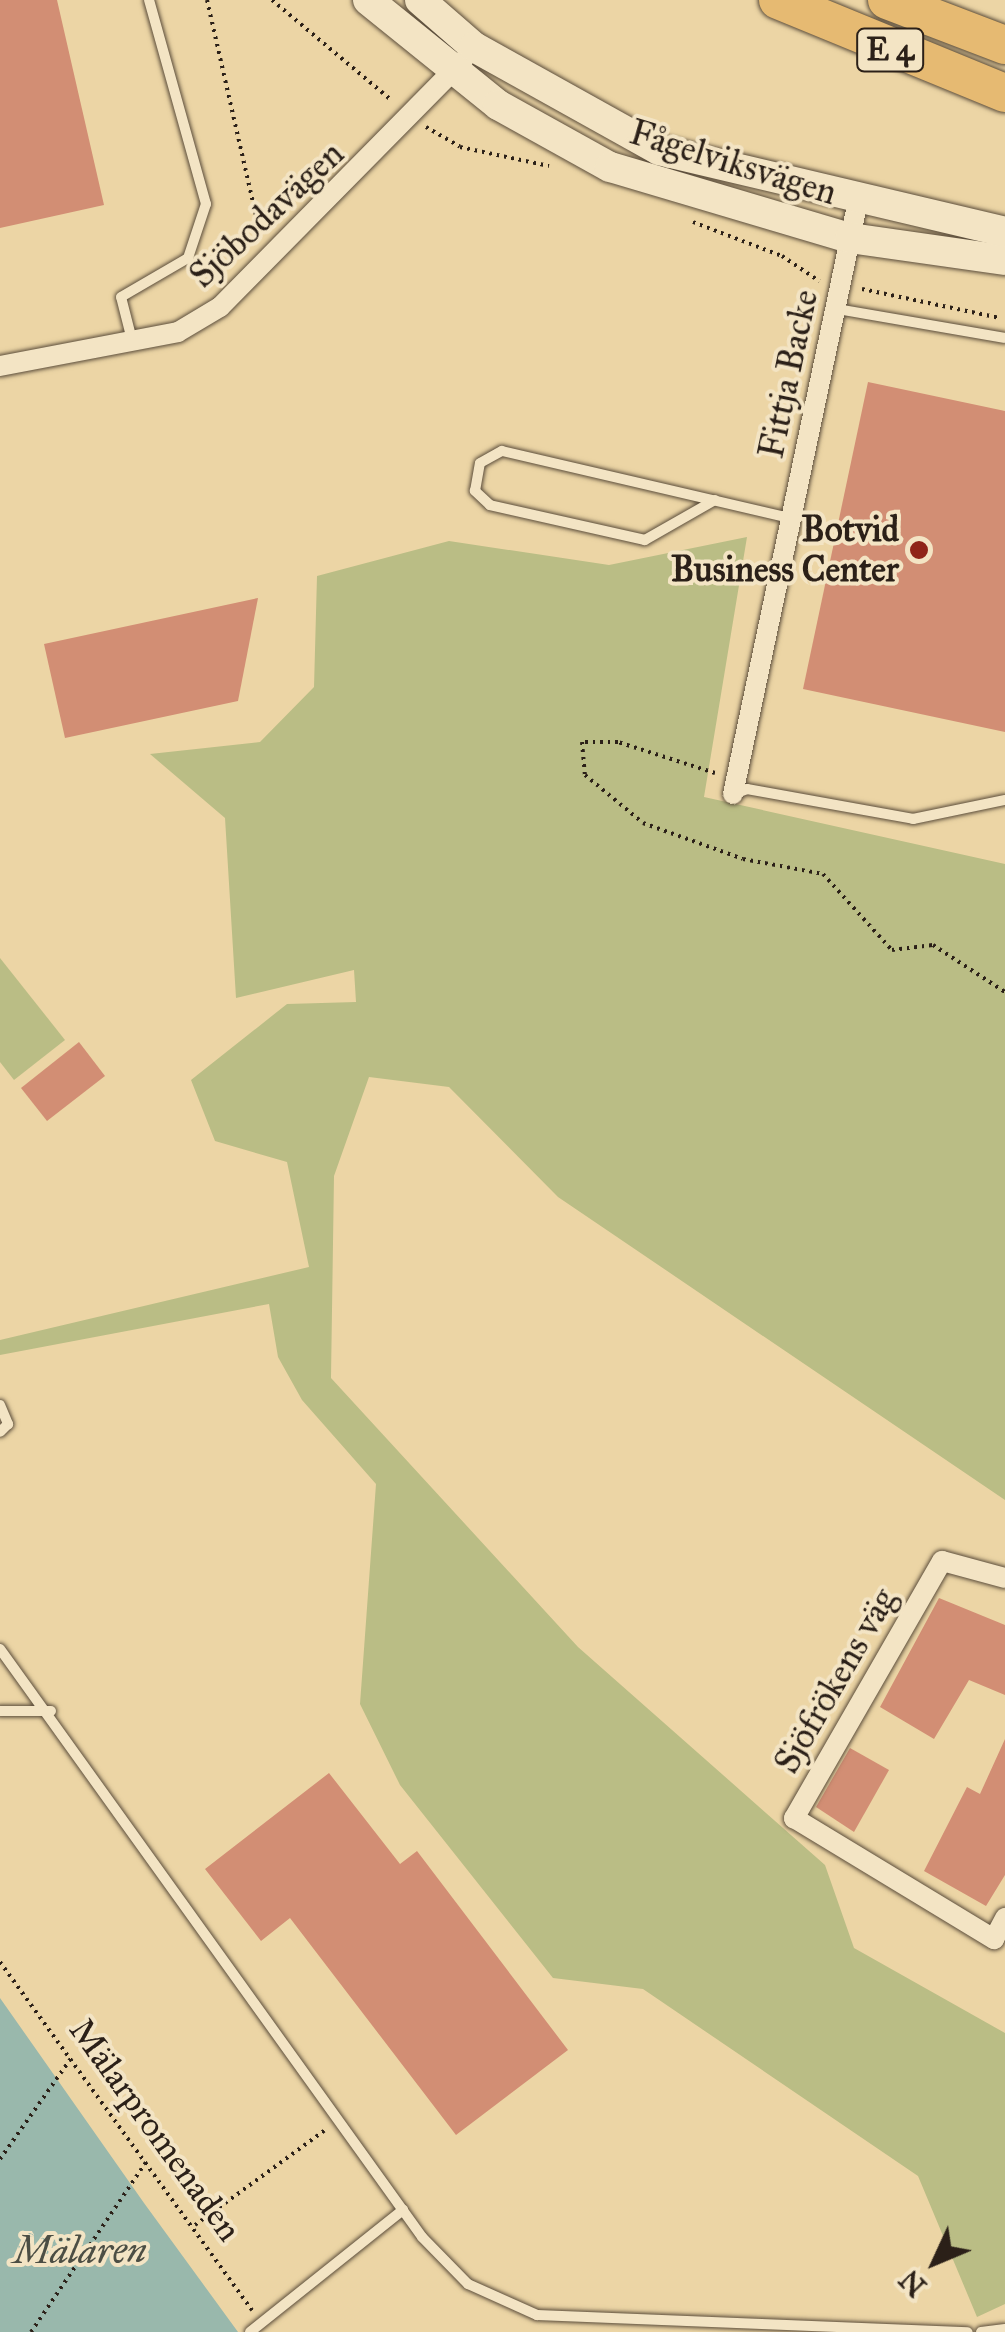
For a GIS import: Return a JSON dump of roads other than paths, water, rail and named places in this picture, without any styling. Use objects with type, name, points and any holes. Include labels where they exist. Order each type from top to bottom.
[{"type":"highway","name":"E 4","points":[[778,0],[1005,93]]},
{"type":"highway","name":"E 4","points":[[887,0],[1005,45]]},
{"type":"main road","name":"Fågelviksvägen","points":[[368,0],[453,73],[610,166],[850,238],[1005,260]]},
{"type":"main road","name":"Fågelviksvägen","points":[[420,0],[474,47],[659,150],[858,201],[1005,232]]},
{"type":"street","name":"Sjöbodavägen","points":[[0,366],[178,332],[264,271],[474,47]]},
{"type":"street","name":"Fittja Backe","points":[[733,794],[858,201]]},
{"type":"street","name":"Sjöfrökens väg","points":[[1005,1578],[942,1561],[794,1818],[994,1938],[1005,1918]]},
{"type":"lane","points":[[132,340],[120,297],[188,258],[206,204],[149,0]]},
{"type":"lane","points":[[837,308],[1005,338]]},
{"type":"lane","points":[[715,500],[645,540],[490,505],[475,492],[480,463],[502,451],[715,500],[792,518]]},
{"type":"lane","points":[[733,794],[747,788],[913,819],[1005,800]]},
{"type":"lane","points":[[0,1404],[8,1424],[0,1432]]},
{"type":"lane","points":[[0,1648],[51,1710],[403,2210],[468,2284],[538,2316],[968,2332]]},
{"type":"lane","points":[[0,1711],[51,1710]]},
{"type":"lane","points":[[254,2328],[403,2210]]},
{"type":"lane","points":[[981,2332],[1005,2329]]},
{"type":"water","name":"Mälaren","points":[[0,1998],[144,2203],[238,2332],[0,2332]]},
{"type":"place","name":"Botvid Business Center","points":[[919,550]]}]
